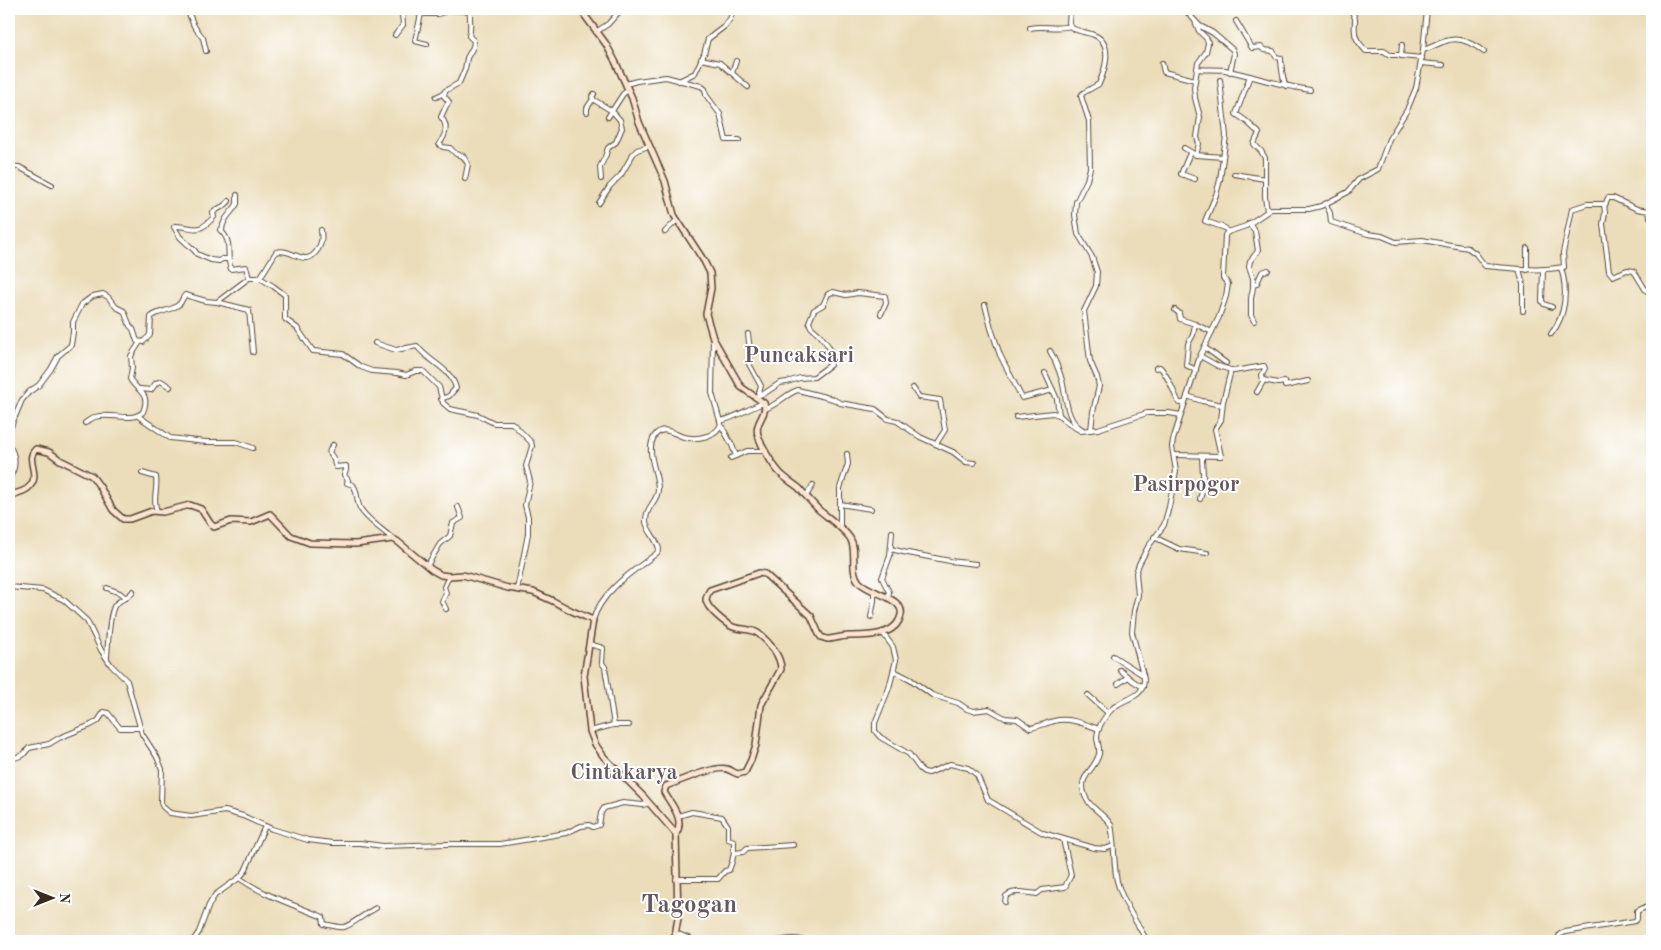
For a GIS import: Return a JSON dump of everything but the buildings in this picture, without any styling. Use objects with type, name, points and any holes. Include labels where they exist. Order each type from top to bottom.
[{"type":"main road","points":[[580,9],[611,52],[665,181],[672,210],[710,273],[711,288],[706,314],[713,338],[741,387],[758,396],[764,406],[757,430],[759,438],[776,469],[840,528],[851,542],[854,570],[859,582],[874,592],[899,604],[901,615],[896,625],[872,636],[824,638],[819,634],[811,616],[765,574],[762,573],[710,590],[706,602],[713,611],[730,626],[752,630],[759,634],[778,657],[781,669],[761,705],[756,744],[748,768],[744,773],[740,774],[720,768],[666,786],[664,792],[678,816],[680,825],[676,834],[678,910],[674,941]]},
{"type":"main road","points":[[9,497],[11,491],[22,492],[34,481],[35,472],[32,466],[32,456],[34,450],[38,449],[49,452],[60,460],[92,476],[120,518],[130,519],[147,512],[163,512],[192,505],[201,510],[214,527],[231,521],[251,522],[270,514],[291,536],[310,542],[356,544],[393,539],[427,566],[442,575],[463,575],[537,594],[572,612],[593,620],[584,676],[590,731],[595,744],[604,757],[676,834]]},
{"type":"street","points":[[187,9],[194,26],[202,38],[206,51]]},
{"type":"street","points":[[679,81],[693,75],[710,37],[719,32],[730,19],[734,9]]},
{"type":"street","points":[[1070,9],[1070,26]]},
{"type":"street","points":[[1184,9],[1200,26],[1233,50],[1234,54],[1230,72]]},
{"type":"street","points":[[1350,9],[1356,18],[1354,32],[1356,38],[1366,51],[1384,50],[1387,54],[1422,58]]},
{"type":"street","points":[[1228,232],[1233,232],[1250,223],[1267,211],[1309,209],[1326,204],[1348,192],[1359,179],[1378,169],[1389,139],[1404,117],[1414,94],[1422,58],[1427,9]]},
{"type":"street","points":[[396,35],[403,25],[402,14],[411,10],[421,14],[438,14],[450,10],[470,10],[471,28],[469,36],[474,41],[465,69],[459,84],[436,97]]},
{"type":"street","points":[[596,32],[608,24],[618,13]]},
{"type":"street","points":[[421,14],[415,41],[427,44]]},
{"type":"street","points":[[1195,21],[1198,30],[1207,39],[1208,43],[1206,52],[1198,64],[1195,80],[1194,98],[1200,115],[1196,137],[1199,144],[1196,156]]},
{"type":"street","points":[[1236,21],[1252,48],[1261,47],[1264,50],[1274,51],[1276,57],[1280,58],[1284,73],[1283,80],[1286,86]]},
{"type":"street","points":[[1030,28],[1070,26],[1072,29],[1096,36],[1103,40],[1106,46],[1104,68],[1099,84],[1081,96],[1089,120],[1090,168],[1087,180],[1075,206],[1076,230],[1092,257],[1097,276],[1096,286],[1084,311],[1090,361],[1099,386],[1089,431]]},
{"type":"street","points":[[1423,50],[1448,40],[1454,40],[1468,42],[1484,52]]},
{"type":"street","points":[[1400,55],[1402,44]]},
{"type":"street","points":[[706,47],[712,47]]},
{"type":"street","points":[[701,59],[720,63],[748,87]]},
{"type":"street","points":[[732,73],[736,61]]},
{"type":"street","points":[[1162,63],[1164,72],[1195,80]]},
{"type":"street","points":[[1421,63],[1443,65]]},
{"type":"street","points":[[1197,69],[1222,70],[1310,90]]},
{"type":"street","points":[[1250,76],[1236,114],[1259,133],[1254,144],[1264,155],[1267,211]]},
{"type":"street","points":[[626,84],[666,77],[695,84],[705,89],[706,95],[720,114],[726,140],[738,140]]},
{"type":"street","points":[[1220,80],[1226,128],[1223,157],[1216,195],[1204,221],[1225,228],[1228,232]]},
{"type":"street","points":[[608,117],[628,90]]},
{"type":"street","points":[[445,91],[444,96],[449,102],[441,117],[445,121],[446,130],[439,144],[463,156],[468,164],[465,179]]},
{"type":"street","points":[[587,112],[593,97],[601,106],[612,111],[620,120],[622,128],[616,142],[608,148],[607,155],[600,166],[601,179]]},
{"type":"street","points":[[598,203],[610,186],[621,175],[633,154],[637,150],[649,146]]},
{"type":"street","points":[[1184,148],[1196,156],[1223,157]]},
{"type":"street","points":[[1190,153],[1181,174],[1194,180]]},
{"type":"street","points":[[9,166],[19,167],[52,185]]},
{"type":"street","points":[[1234,174],[1265,179]]},
{"type":"street","points":[[237,195],[237,204],[222,222],[222,230],[220,230],[226,236],[230,252],[228,260],[232,270],[246,267],[249,278]]},
{"type":"street","points":[[1650,217],[1649,212],[1637,209],[1613,198],[1608,198],[1604,205],[1603,224],[1609,271],[1613,276],[1627,270],[1634,271],[1645,289],[1652,295]]},
{"type":"street","points":[[228,260],[222,258],[220,261],[211,260],[197,254],[174,228],[175,226],[193,229],[202,228],[214,217],[213,213],[229,201]]},
{"type":"street","points":[[1326,204],[1331,215],[1330,221],[1396,242],[1422,240],[1468,248],[1476,254],[1485,266],[1527,270],[1561,268]]},
{"type":"street","points":[[1551,334],[1560,320],[1564,307],[1564,278],[1561,268],[1564,265],[1563,249],[1572,209],[1587,204],[1604,205]]},
{"type":"street","points":[[666,232],[677,220]]},
{"type":"street","points":[[1250,223],[1255,231],[1258,250],[1249,263],[1254,278],[1251,298],[1251,314],[1254,321]]},
{"type":"street","points":[[260,278],[276,252],[286,251],[303,259],[315,254],[321,243],[321,230]]},
{"type":"street","points":[[1147,941],[1130,913],[1122,894],[1117,879],[1111,828],[1109,822],[1090,804],[1086,797],[1084,789],[1085,776],[1098,757],[1099,729],[1108,713],[1117,704],[1138,694],[1143,687],[1143,675],[1131,630],[1138,595],[1136,571],[1148,546],[1164,525],[1170,507],[1176,471],[1173,440],[1200,356],[1225,301],[1228,284],[1223,278],[1224,252],[1225,235],[1228,232]]},
{"type":"street","points":[[1527,248],[1527,270]]},
{"type":"street","points":[[1519,269],[1523,284],[1523,310]]},
{"type":"street","points":[[1254,286],[1262,272],[1268,270]]},
{"type":"street","points":[[1543,270],[1542,301],[1544,304],[1552,307]]},
{"type":"street","points":[[217,302],[249,278],[260,278],[284,294],[286,298],[285,319],[297,328],[313,350],[343,354],[361,367],[372,371],[398,373],[406,376],[423,370],[439,387],[444,404],[453,410],[478,415],[494,423],[512,423],[532,443],[526,466],[530,481],[525,505],[528,517],[528,534],[517,590]]},
{"type":"street","points":[[758,396],[780,383],[814,377],[830,365],[832,357],[829,347],[810,322],[814,310],[822,305],[828,294],[833,292],[844,295],[858,293],[885,296],[886,303],[881,314]]},
{"type":"street","points":[[9,431],[22,400],[39,385],[58,356],[71,346],[74,332],[73,322],[80,307],[87,299],[99,294],[108,296],[116,307],[126,313],[137,341],[140,342]]},
{"type":"street","points":[[138,416],[143,412],[145,405],[144,395],[132,383],[130,377],[132,368],[131,356],[140,342],[146,340],[150,335],[151,317],[159,311],[171,310],[179,305],[185,295],[248,310],[253,352]]},
{"type":"street","points":[[985,305],[996,346],[1022,398],[1053,390]]},
{"type":"street","points":[[1176,310],[1179,313],[1180,319],[1212,332]]},
{"type":"street","points":[[1195,324],[1193,335],[1188,344],[1186,365],[1196,370]]},
{"type":"street","points":[[748,334],[749,364],[761,386],[758,396]]},
{"type":"street","points":[[713,338],[712,393],[720,423],[736,456]]},
{"type":"street","points":[[375,343],[396,350],[416,346],[423,355],[441,366],[451,376],[456,388],[449,396],[441,399]]},
{"type":"street","points":[[1204,347],[1226,362]]},
{"type":"street","points":[[1050,351],[1061,379],[1072,418],[1078,428],[1089,431]]},
{"type":"street","points":[[1200,356],[1218,366],[1231,370],[1264,365],[1265,368],[1262,376],[1264,380],[1257,392]]},
{"type":"street","points":[[1156,368],[1160,367],[1165,373],[1179,403],[1185,403]]},
{"type":"street","points":[[1174,455],[1221,456],[1215,433],[1221,420],[1222,405],[1231,370]]},
{"type":"street","points":[[1045,373],[1059,406],[1059,415]]},
{"type":"street","points":[[1264,380],[1277,383],[1284,382],[1285,386],[1297,385],[1308,381]]},
{"type":"street","points":[[140,389],[151,390],[156,383],[161,381],[170,387]]},
{"type":"street","points":[[913,388],[919,397],[940,400],[945,430],[936,444]]},
{"type":"street","points":[[593,620],[599,606],[609,594],[625,578],[657,553],[659,549],[658,543],[647,526],[646,519],[648,510],[658,491],[652,441],[656,434],[662,431],[669,431],[687,438],[702,437],[716,432],[720,423],[746,410],[780,402],[795,391],[801,390],[840,403],[876,408],[888,419],[898,421],[920,437],[953,452],[966,462],[974,463]]},
{"type":"street","points":[[1187,396],[1222,405]]},
{"type":"street","points":[[1016,417],[1053,413],[1059,415],[1076,429],[1089,431],[1101,429],[1107,425],[1118,424],[1147,413],[1181,415]]},
{"type":"street","points":[[85,424],[95,417],[101,416],[138,416],[170,438],[206,442],[236,442],[253,448]]},
{"type":"street","points":[[9,445],[14,458],[14,470],[9,478]]},
{"type":"street","points":[[333,445],[329,454],[336,467],[346,466],[344,474],[348,480],[347,483],[353,484],[356,488],[358,505],[363,513],[393,539]]},
{"type":"street","points":[[731,458],[747,451],[766,451]]},
{"type":"street","points":[[840,528],[840,488],[848,464],[847,454]]},
{"type":"street","points":[[1200,499],[1204,485],[1202,456]]},
{"type":"street","points":[[142,473],[156,477],[157,488],[154,501],[157,511]]},
{"type":"street","points":[[9,484],[11,491]]},
{"type":"street","points":[[806,496],[813,485]]},
{"type":"street","points":[[840,504],[871,509]]},
{"type":"street","points":[[427,566],[440,544],[450,536],[453,523],[462,517],[458,507]]},
{"type":"street","points":[[888,598],[889,592],[882,578],[890,556],[892,532]]},
{"type":"street","points":[[1154,537],[1179,549],[1207,553]]},
{"type":"street","points":[[891,549],[950,561],[976,564]]},
{"type":"street","points":[[446,609],[442,602],[446,593],[444,587],[449,576]]},
{"type":"street","points":[[9,587],[37,589],[64,600],[87,621],[101,650],[127,682],[139,728],[157,757],[162,769],[161,803],[170,813],[191,816],[225,811],[308,840],[399,847],[429,844],[500,844],[566,833],[581,826],[596,827],[599,825],[604,808],[623,803],[644,805],[649,803]]},
{"type":"street","points":[[107,588],[120,593],[126,598]]},
{"type":"street","points":[[106,657],[111,612],[116,604],[131,596],[134,591]]},
{"type":"street","points":[[871,617],[874,592]]},
{"type":"street","points":[[882,632],[893,647],[896,660],[894,671],[875,723],[875,730],[880,737],[909,754],[924,772],[930,772],[950,764],[968,768],[976,775],[991,802],[1043,833],[1094,848],[1105,849],[1113,846]]},
{"type":"street","points":[[589,644],[603,648],[602,663],[605,667],[614,725]]},
{"type":"street","points":[[1113,656],[1143,675]]},
{"type":"street","points":[[1120,670],[1143,687]]},
{"type":"street","points":[[894,671],[910,679],[932,695],[958,703],[967,710],[989,709],[1005,718],[1017,718],[1030,728],[1063,720],[1099,729]]},
{"type":"street","points":[[1118,684],[1128,677]]},
{"type":"street","points":[[1088,695],[1108,713]]},
{"type":"street","points":[[9,760],[23,756],[29,748],[49,744],[91,725],[98,721],[104,712],[108,713],[120,728],[139,728]]},
{"type":"street","points":[[590,731],[614,725],[629,725]]},
{"type":"street","points":[[676,879],[718,880],[725,871],[729,870],[734,858],[734,840],[728,838],[728,826],[722,817],[692,812],[678,816]]},
{"type":"street","points":[[193,941],[199,932],[209,905],[215,895],[239,878],[248,864],[265,826]]},
{"type":"street","points":[[1005,902],[1006,896],[1012,893],[1037,894],[1042,890],[1065,887],[1071,875],[1063,839]]},
{"type":"street","points":[[734,853],[742,853],[747,848],[754,847],[793,845]]},
{"type":"street","points":[[239,878],[258,890],[323,917],[324,924],[345,927],[376,908]]},
{"type":"street","points":[[1556,941],[1560,934],[1565,932],[1635,921],[1637,919],[1637,911],[1652,904]]},
{"type":"street","points":[[676,933],[695,941]]},
{"type":"street","points":[[775,941],[788,939],[804,941]]},
{"type":"district","name":"Puncaksari","points":[[799,356]]},
{"type":"district","name":"Pasirpogor","points":[[1186,485]]},
{"type":"district","name":"Cintakarya","points":[[624,773]]},
{"type":"district","name":"Tagogan","points":[[689,905]]}]
